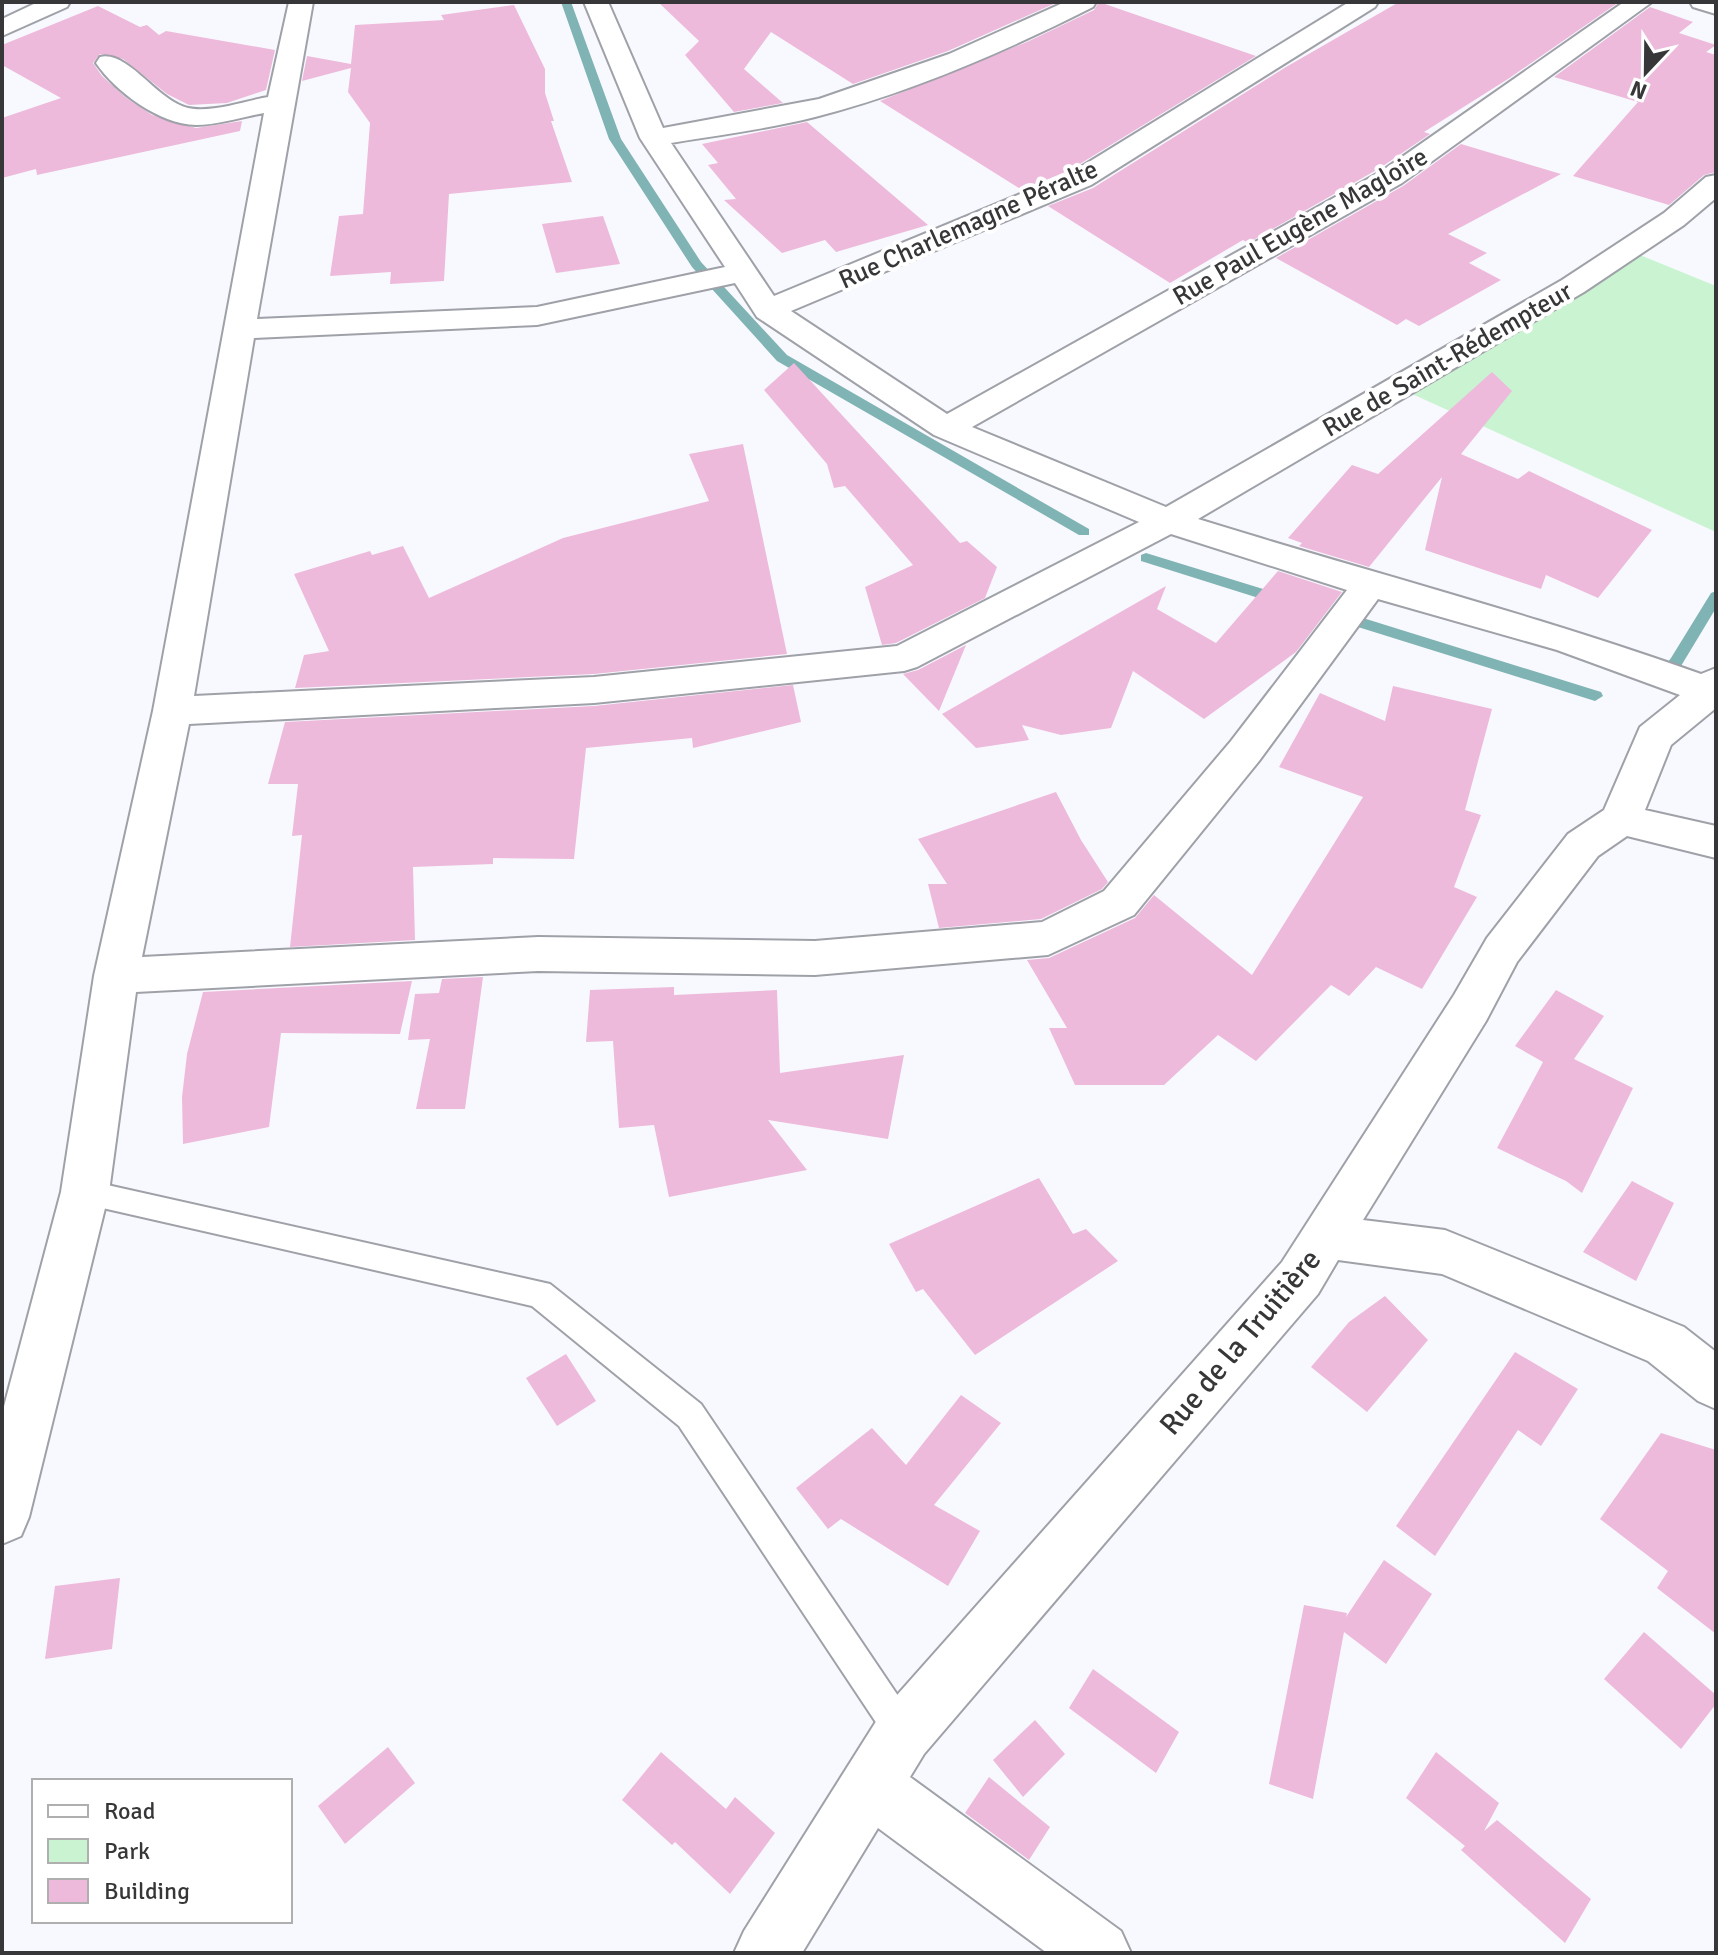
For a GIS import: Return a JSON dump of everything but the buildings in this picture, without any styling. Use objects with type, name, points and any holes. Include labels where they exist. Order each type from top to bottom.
[{"type":"street","points":[[2,28],[58,2]]},
{"type":"street","points":[[2,1517],[85,1192],[116,976],[172,711],[280,103],[301,2]]},
{"type":"street","points":[[596,2],[654,138],[768,310],[946,428],[1168,521],[1370,585],[1570,641],[1714,689]]},
{"type":"street","points":[[654,138],[827,105],[948,62],[1045,23],[1084,2]]},
{"type":"street","name":"Rue Charlemagne Péralte","points":[[768,310],[1081,179],[1366,2]]},
{"type":"street","name":"Rue Paul Eugène Magloire","points":[[946,428],[1392,177],[1640,2]]},
{"type":"street","points":[[1702,2],[1716,7]]},
{"type":"street","points":[[109,63],[142,94],[180,115],[197,117],[280,103]]},
{"type":"street","name":"Rue de Saint-Rédempteur","points":[[172,711],[594,690],[904,658],[1168,521],[1573,286],[1674,219],[1716,183]]},
{"type":"street","points":[[239,329],[537,316],[745,272]]},
{"type":"street","points":[[116,976],[538,954],[815,958],[1048,938],[1119,903],[1245,751],[1370,585]]},
{"type":"street","points":[[1714,689],[1654,737],[1621,819],[1716,842]]},
{"type":"street","name":"Rue de la Truitière","points":[[766,1953],[903,1733],[1300,1278],[1470,1008],[1502,950],[1583,845],[1621,819]]},
{"type":"street","points":[[1326,1237],[1445,1252],[1666,1344],[1716,1384]]},
{"type":"street","points":[[870,1785],[1099,1953]]},
{"type":"lane","points":[[85,1192],[540,1294],[690,1415],[903,1733]]},
{"type":"green space","points":[[1630,251],[1716,286],[1716,532],[1399,388]]},
{"type":"waterway","points":[[566,2],[615,139],[696,264],[782,358],[1084,532]]},
{"type":"waterway","points":[[1146,558],[1281,600]]},
{"type":"waterway","points":[[1676,662],[1716,596]]},
{"type":"waterway","points":[[1363,623],[1595,696]]}]
